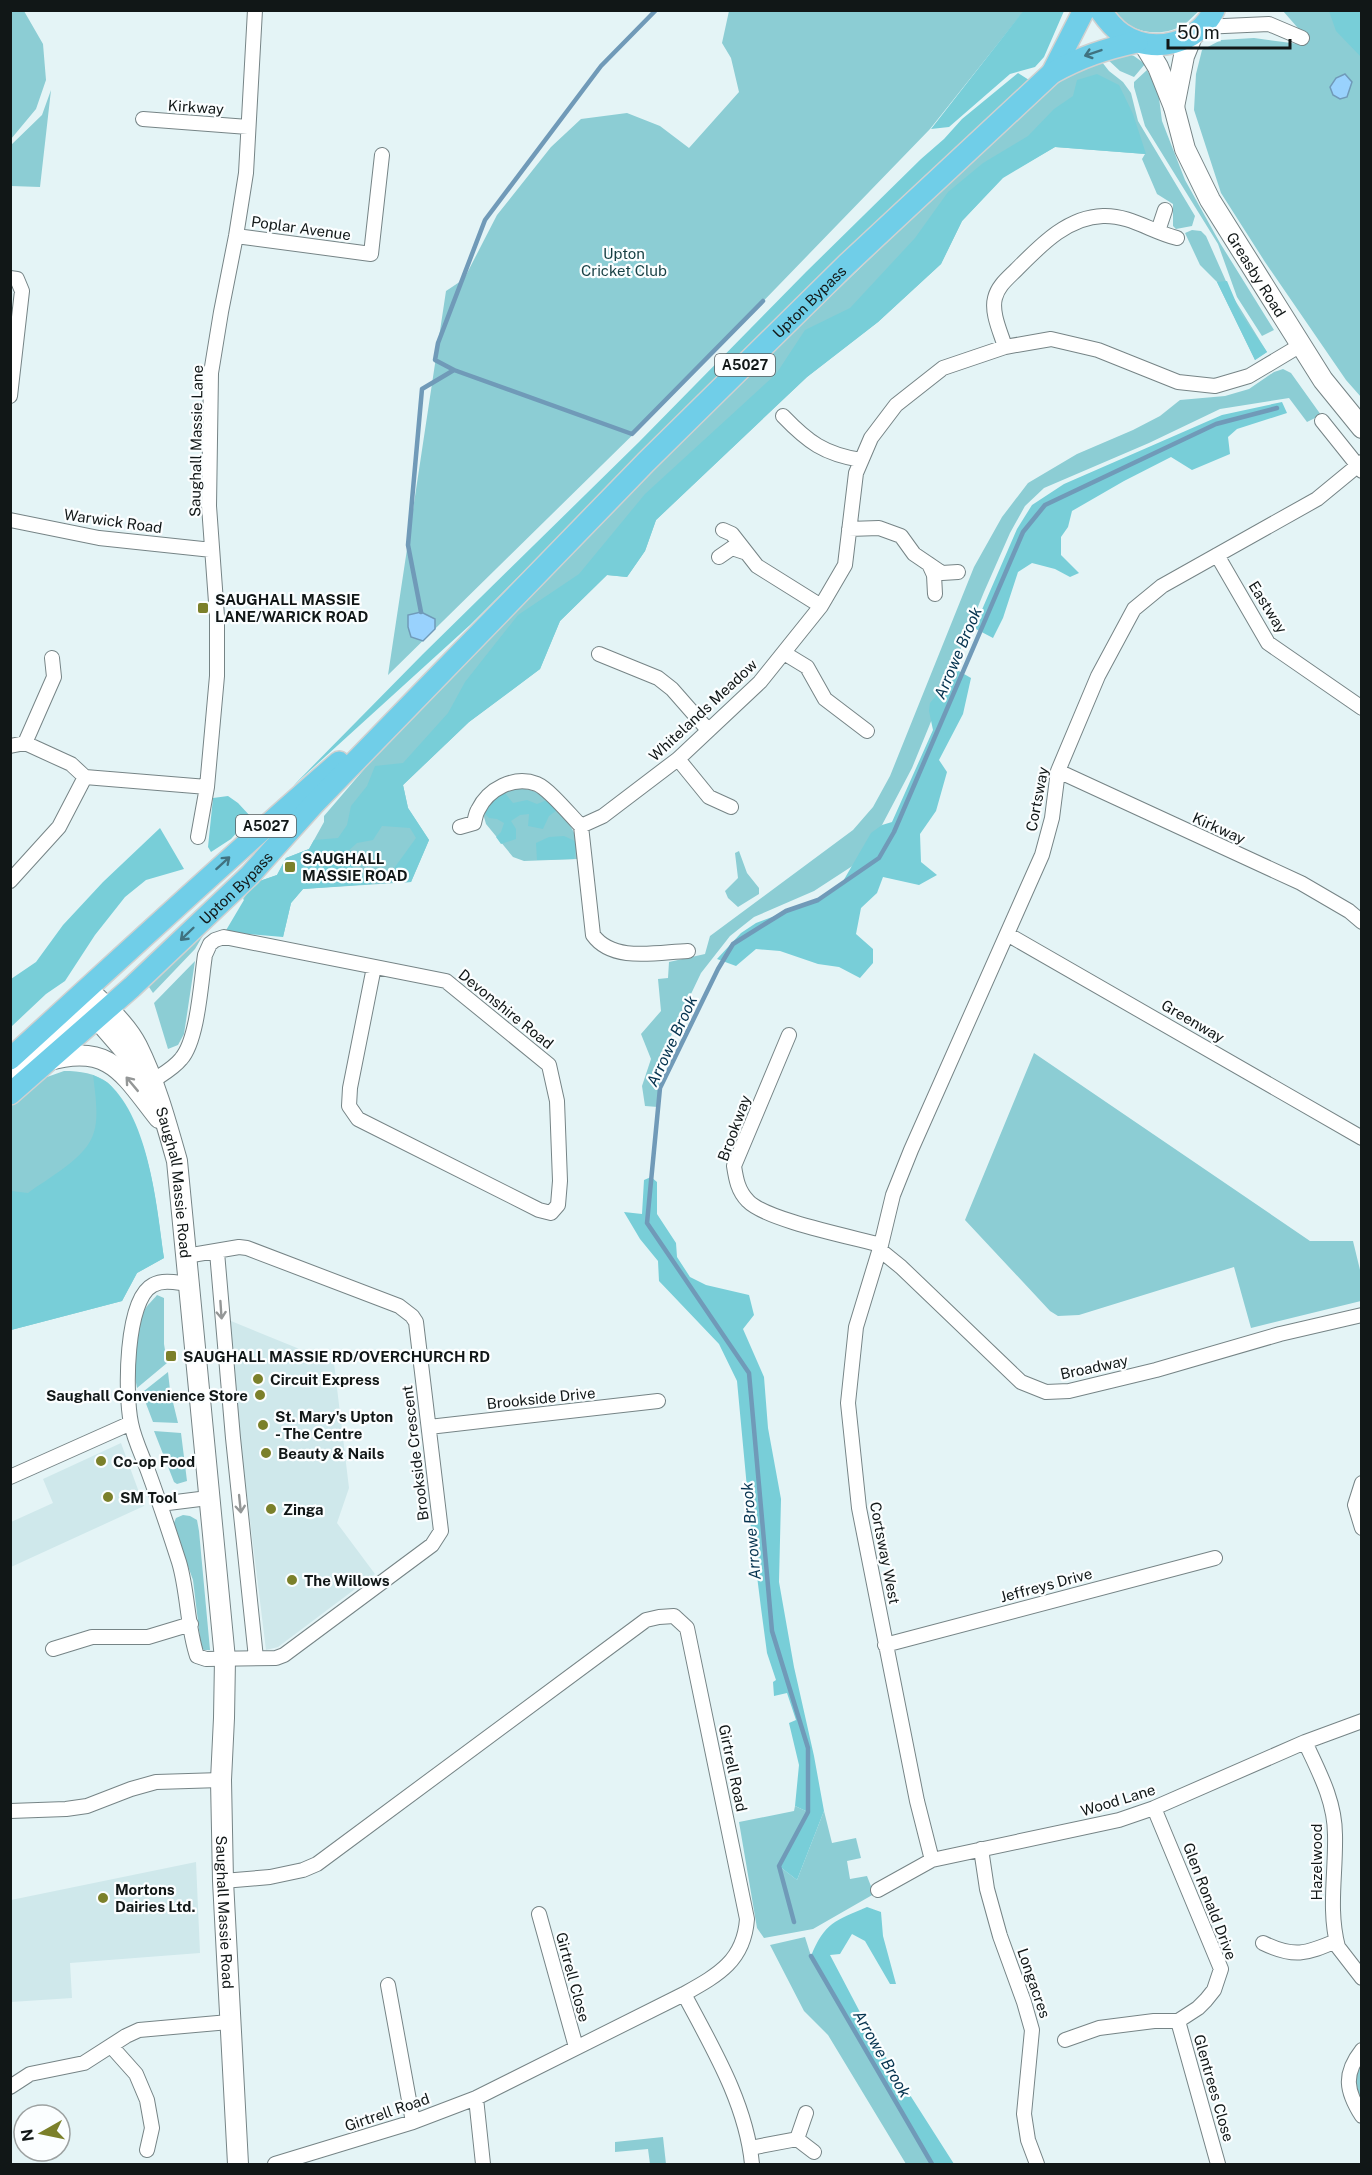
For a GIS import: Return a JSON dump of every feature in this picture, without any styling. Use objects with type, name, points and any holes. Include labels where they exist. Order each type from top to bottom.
[{"type":"main road","name":"Upton Bypass","points":[[1052,73],[1084,10]]},
{"type":"main road","points":[[1101,10],[1109,23],[1122,34],[1141,43]]},
{"type":"main road","name":"Upton Bypass","points":[[10,1059],[92,1004],[250,875],[313,805],[646,462],[847,264],[1052,73],[1078,58],[1100,50],[1141,43],[1170,44],[1203,24]]},
{"type":"main road","name":"Greasby Road","points":[[1174,107],[1184,56],[1203,24]]},
{"type":"main road","name":"Greasby Road","points":[[1141,43],[1158,67],[1174,107],[1185,149],[1210,200],[1323,380],[1362,429]]},
{"type":"main road","name":"Upton Bypass","points":[[10,1094],[47,1061],[92,1004],[218,868],[448,667]]},
{"type":"main road","points":[[10,1071],[92,1004]]},
{"type":"main road","name":"Saughall Massie Road","points":[[92,1004],[119,1046],[150,1080],[177,1161],[225,1659],[220,1780],[229,2022],[238,2164]]},
{"type":"main road","points":[[47,1061],[83,1054],[108,1061],[129,1080],[168,1130]]},
{"type":"street","name":"Saughall Massie Lane","points":[[198,837],[207,787],[217,676],[217,616],[209,506],[212,373],[246,173],[255,10]]},
{"type":"street","points":[[1258,10],[1269,24]]},
{"type":"street","points":[[1203,24],[1269,24],[1302,38]]},
{"type":"street","name":"Kirkway","points":[[143,119],[248,127]]},
{"type":"street","name":"Poplar Avenue","points":[[236,236],[370,254],[382,155]]},
{"type":"street","points":[[1158,231],[1165,210]]},
{"type":"street","points":[[1005,347],[994,301],[998,288],[1039,247],[1059,231],[1084,219],[1103,216],[1123,218],[1177,238]]},
{"type":"street","points":[[10,278],[17,279],[22,291],[10,396]]},
{"type":"street","name":"Whitelands Meadow","points":[[581,826],[603,816],[678,759],[760,682],[784,653],[821,606],[845,565],[856,473],[871,438],[896,405],[943,368],[1005,347],[1051,339],[1098,350],[1178,382],[1215,386],[1249,376],[1301,345]]},
{"type":"street","points":[[783,416],[810,441],[838,456],[861,460]]},
{"type":"street","points":[[1322,421],[1360,467]]},
{"type":"street","name":"Cortsway","points":[[880,1247],[893,1195],[911,1150],[1042,855],[1052,819],[1054,785],[1058,771],[1098,676],[1134,609],[1162,586],[1317,499],[1360,467]]},
{"type":"street","name":"Warwick Road","points":[[10,520],[99,538],[212,550]]},
{"type":"street","points":[[849,529],[879,528],[890,531],[901,536],[914,554],[942,573],[958,572]]},
{"type":"street","points":[[723,530],[732,534],[757,566],[821,606]]},
{"type":"street","points":[[719,557],[732,548],[744,552]]},
{"type":"street","name":"Eastway","points":[[1217,555],[1268,643],[1362,708]]},
{"type":"street","points":[[928,564],[934,575],[935,594]]},
{"type":"street","points":[[784,653],[807,667],[825,699],[867,731]]},
{"type":"street","points":[[599,654],[658,678],[672,688],[708,730]]},
{"type":"street","points":[[52,658],[54,677],[17,745],[71,764],[85,777],[207,787]]},
{"type":"street","points":[[678,759],[709,797],[731,807]]},
{"type":"street","name":"Kirkway","points":[[1058,771],[1300,883],[1349,911],[1362,922]]},
{"type":"street","points":[[10,881],[59,827],[85,777]]},
{"type":"street","points":[[460,827],[474,823],[478,809],[497,788],[510,782],[538,784],[581,826],[593,935],[599,943],[608,949],[623,953],[688,951]]},
{"type":"street","name":"Greenway","points":[[1007,934],[1362,1138]]},
{"type":"street","name":"Devonshire Road","points":[[150,1080],[183,1058],[189,1045],[196,1015],[207,949],[215,940],[224,937],[446,981],[549,1065],[557,1101],[560,1181],[558,1205],[551,1213],[539,1210],[358,1119],[349,1106],[350,1088],[374,967]]},
{"type":"street","name":"Brookway","points":[[789,1035],[734,1166],[739,1188],[746,1200],[757,1209],[880,1247]]},
{"type":"street","name":"Broadway","points":[[880,1247],[1021,1382],[1046,1392],[1069,1391],[1156,1370],[1280,1334],[1362,1316]]},
{"type":"street","name":"Cortsway West","points":[[880,1247],[856,1327],[848,1403],[859,1508],[885,1645],[932,1860]]},
{"type":"street","name":"Brookside Crescent","points":[[186,1256],[247,1248],[408,1311],[416,1322],[441,1531],[437,1540],[284,1655],[276,1658],[225,1659]]},
{"type":"street","name":"Saughall Massie Road","points":[[216,1252],[256,1658]]},
{"type":"street","points":[[189,1284],[160,1282],[144,1291],[139,1300],[130,1337],[131,1423],[180,1565],[197,1656],[207,1659],[225,1659]]},
{"type":"street","name":"Brookside Drive","points":[[429,1427],[658,1401]]},
{"type":"street","points":[[10,1477],[131,1423]]},
{"type":"street","points":[[1362,1483],[1355,1505],[1362,1528]]},
{"type":"street","points":[[160,1504],[208,1498]]},
{"type":"street","name":"Jeffreys Drive","points":[[885,1645],[1215,1558]]},
{"type":"street","name":"Girtrell Road","points":[[223,1881],[270,1877],[310,1868],[427,1784],[645,1620],[674,1616],[687,1628],[747,1918],[746,1935],[730,1963],[717,1975],[684,1994],[476,2098],[413,2122],[275,2164]]},
{"type":"street","points":[[53,1649],[92,1637],[148,1637],[192,1624]]},
{"type":"street","name":"Wood Lane","points":[[878,1890],[932,1860],[1119,1820],[1154,1808],[1305,1742],[1362,1721]]},
{"type":"street","name":"Hazelwood","points":[[1305,1742],[1329,1795],[1335,1833],[1332,1922],[1336,1941],[1338,1947],[1362,1978]]},
{"type":"street","points":[[10,1811],[87,1806],[156,1782],[220,1780]]},
{"type":"street","name":"Glen Ronald Drive","points":[[1154,1808],[1221,1969],[1214,1990],[1206,2000],[1178,2021]]},
{"type":"street","name":"Longacres","points":[[981,1850],[987,1889],[1000,1936],[1032,2030],[1024,2114],[1037,2164]]},
{"type":"street","name":"Girtrell Close","points":[[539,1914],[576,2048]]},
{"type":"street","points":[[1263,1943],[1279,1950],[1298,1954],[1311,1952],[1336,1941]]},
{"type":"street","points":[[388,1985],[413,2122]]},
{"type":"street","points":[[684,1994],[734,2094],[750,2148],[752,2164]]},
{"type":"street","points":[[1065,2040],[1100,2028],[1154,2021],[1178,2021]]},
{"type":"street","name":"Glentrees Close","points":[[1178,2021],[1218,2164]]},
{"type":"street","points":[[10,2087],[30,2074],[84,2063],[139,2030],[229,2022]]},
{"type":"street","points":[[111,2046],[136,2074],[147,2100],[152,2128],[147,2150]]},
{"type":"street","points":[[1362,2050],[1351,2064],[1348,2083],[1352,2101],[1362,2116]]},
{"type":"street","points":[[476,2098],[483,2164]]},
{"type":"street","points":[[797,2139],[806,2113]]},
{"type":"street","points":[[750,2148],[797,2139],[814,2152]]},
{"type":"shaded area","points":[[1024,10],[1064,11],[1044,57],[1035,67],[1010,74],[949,127],[931,129]]},
{"type":"shaded area","points":[[1329,11],[1361,11],[1361,57],[1336,31]]},
{"type":"shaded area","points":[[1018,73],[1029,80],[640,456],[470,625],[293,786],[423,654],[639,442],[806,272],[962,119]]},
{"type":"shaded area","points":[[1097,74],[1119,85],[1133,114],[1146,154],[1055,147],[1003,178],[962,221],[941,264],[878,322],[807,377],[656,520],[645,551],[627,577],[607,575],[560,621],[540,669],[469,722],[403,785],[408,808],[429,840],[411,882],[392,883],[395,867],[416,838],[410,828],[382,826],[373,840],[357,843],[346,853],[355,868],[372,884],[303,889],[291,903],[283,937],[225,932],[254,883],[277,875],[286,858],[309,849],[314,840],[338,838],[347,825],[351,806],[367,786],[375,766],[403,763],[448,713],[465,682],[518,615],[579,574],[645,494],[776,374],[805,330],[850,308],[915,238],[948,192],[983,163],[1028,136],[1054,109],[1073,96],[1077,80]]},
{"type":"shaded area","points":[[1345,74],[1352,82],[1347,97],[1340,99],[1333,95],[1330,87],[1336,78]]},
{"type":"shaded area","points":[[1227,281],[1241,314],[1267,352],[1255,360],[1217,282]]},
{"type":"shaded area","points":[[1282,402],[1287,413],[1237,429],[1228,437],[1230,454],[1192,470],[1171,457],[1072,511],[1068,527],[1061,537],[1061,555],[1079,573],[1070,577],[1055,569],[1032,563],[1018,572],[1003,618],[993,638],[974,628],[1017,529],[1032,505],[1064,484],[1222,415]]},
{"type":"shaded area","points":[[421,612],[435,619],[435,629],[423,641],[411,637],[408,627],[408,615]]},
{"type":"shaded area","points":[[957,670],[971,678],[963,714],[939,760],[947,772],[936,811],[920,834],[921,862],[937,875],[919,885],[883,877],[877,893],[861,908],[856,934],[873,949],[873,963],[860,978],[839,967],[818,964],[780,951],[756,949],[736,966],[717,959],[741,933],[756,923],[818,900],[842,883],[871,833],[882,825],[892,822],[933,730],[929,711],[930,703]]},
{"type":"shaded area","points":[[504,792],[513,803],[527,800],[537,804],[547,800],[557,810],[549,816],[543,829],[528,826],[529,814],[520,815],[511,821],[516,829],[516,839],[501,844],[496,837],[501,832],[504,823],[489,818],[482,810],[493,798]]},
{"type":"shaded area","points":[[228,796],[251,817],[231,839],[211,852],[208,847],[213,798]]},
{"type":"shaded area","points":[[160,828],[184,869],[146,880],[125,897],[95,935],[65,981],[46,994],[11,1027],[11,979],[36,962],[63,925],[103,882]]},
{"type":"shaded area","points":[[564,836],[577,842],[574,859],[537,860],[536,843],[549,837]]},
{"type":"shaded area","points":[[93,1075],[107,1083],[123,1100],[142,1141],[154,1190],[164,1258],[137,1273],[122,1301],[11,1330],[11,1191],[28,1193],[76,1159],[84,1150],[94,1132],[96,1119]]},
{"type":"shaded area","points":[[651,1177],[657,1182],[657,1214],[676,1243],[677,1257],[690,1277],[706,1285],[749,1295],[754,1315],[743,1329],[764,1377],[768,1428],[781,1499],[779,1582],[824,1811],[797,1880],[779,1866],[808,1812],[795,1806],[799,1765],[789,1723],[796,1720],[787,1693],[774,1696],[773,1682],[776,1680],[767,1653],[761,1608],[737,1381],[719,1344],[659,1281],[658,1261],[640,1239],[624,1212],[642,1214],[644,1180]]},
{"type":"shaded area","points":[[231,1321],[334,1363],[349,1488],[337,1523],[375,1574],[278,1647],[266,1650],[231,1366]]},
{"type":"shaded area","points":[[121,1443],[144,1506],[11,1567],[11,1522],[53,1503],[43,1479]]},
{"type":"shaded area","points":[[196,1862],[200,1953],[70,1963],[72,1998],[11,2002],[11,1900]]},
{"type":"shaded area","points":[[867,1907],[881,1912],[883,1936],[896,1984],[890,1984],[865,1941],[852,1934],[840,1954],[830,1955],[873,2037],[954,2164],[932,2164],[811,1956],[826,1929]]},
{"type":"green space","points":[[11,10],[24,11],[43,44],[46,80],[36,109],[11,139]]},
{"type":"green space","name":"Upton Cricket Club","points":[[729,11],[1024,11],[930,129],[656,412],[388,675],[446,291],[464,279],[497,215],[551,147],[581,119],[627,113],[660,126],[689,148],[739,92],[731,58],[722,43]]},
{"type":"green space","points":[[1113,11],[1199,11],[1176,29],[1156,32],[1136,29],[1119,18]]},
{"type":"green space","points":[[1283,11],[1361,11],[1361,397],[1346,380],[1265,262],[1221,193],[1194,110],[1196,74],[1202,50],[1221,40],[1254,38],[1299,44],[1304,35]]},
{"type":"green space","points":[[1123,52],[1145,64],[1134,77],[1120,71],[1106,58]]},
{"type":"green space","points":[[1098,57],[1131,93],[1138,121],[1195,216],[1192,226],[1176,229],[1173,226],[1173,204],[1157,194],[1142,159],[1145,154],[1055,147],[1003,177],[962,221],[941,264],[878,322],[807,377],[656,520],[645,551],[627,577],[607,575],[560,621],[540,669],[469,722],[403,785],[408,808],[429,840],[411,882],[303,889],[291,903],[283,937],[243,899],[254,883],[277,875],[286,858],[309,849],[324,822],[324,816],[396,732],[738,385],[997,137],[1061,80]]},
{"type":"green space","points":[[1147,70],[1158,90],[1162,121],[1185,180],[1220,243],[1274,330],[1262,336],[1237,297],[1218,244],[1145,126],[1134,82]]},
{"type":"green space","points":[[51,90],[40,187],[11,186],[11,145],[42,115]]},
{"type":"green space","points":[[1192,230],[1201,231],[1206,236],[1233,297],[1267,352],[1255,360],[1217,282],[1200,265],[1185,233]]},
{"type":"green space","points":[[1283,369],[1291,373],[1321,415],[1307,422],[1289,398],[1220,409],[1149,443],[1044,488],[1025,506],[1010,533],[984,592],[912,768],[882,825],[857,863],[814,891],[754,917],[730,936],[701,973],[660,1059],[658,1107],[645,1106],[642,1086],[651,1059],[641,1034],[661,1011],[658,979],[668,978],[669,962],[705,954],[710,936],[853,830],[873,807],[890,776],[974,567],[1002,517],[1028,483],[1077,454],[1160,416],[1180,400],[1225,396],[1249,389],[1274,372]]},
{"type":"green space","points":[[511,789],[536,792],[559,811],[575,836],[578,859],[524,861],[513,857],[486,824],[482,810],[493,798]]},
{"type":"green space","points":[[739,851],[747,873],[759,888],[759,894],[738,907],[728,898],[725,891],[738,878],[735,853]]},
{"type":"green space","points":[[205,932],[195,949],[153,993],[147,984]]},
{"type":"green space","points":[[195,961],[184,1034],[178,1045],[168,1049],[154,1003]]},
{"type":"green space","points":[[1034,1053],[1310,1241],[1353,1241],[1361,1274],[1361,1301],[1251,1328],[1234,1267],[1079,1315],[1058,1316],[1050,1311],[965,1220]]},
{"type":"green space","points":[[64,1071],[87,1073],[108,1083],[130,1116],[146,1154],[164,1258],[137,1273],[122,1301],[11,1330],[10,1103],[42,1074],[47,1077]]},
{"type":"green space","points":[[157,1295],[164,1298],[164,1344],[167,1363],[137,1388],[134,1359],[137,1329],[145,1309]]},
{"type":"green space","points":[[168,1372],[178,1423],[153,1422],[145,1401],[144,1391]]},
{"type":"green space","points":[[154,1431],[181,1433],[187,1481],[177,1484],[174,1482]]},
{"type":"green space","points":[[183,1515],[197,1520],[210,1650],[204,1650],[201,1646],[193,1580],[173,1525],[176,1518]]},
{"type":"green space","points":[[795,1806],[808,1812],[779,1866],[797,1880],[824,1811],[832,1843],[856,1838],[861,1858],[847,1861],[850,1879],[867,1876],[874,1894],[813,1929],[764,1938],[757,1928],[739,1822],[794,1811]]},
{"type":"green space","points":[[805,1937],[811,1956],[932,2164],[906,2164],[828,2035],[804,2011],[770,1945]]},
{"type":"green space","points":[[1361,2062],[1361,2101],[1356,2081],[1358,2066]]},
{"type":"green space","points":[[663,2137],[666,2164],[650,2164],[648,2149],[615,2152],[615,2142]]},
{"type":"waterway","points":[[454,370],[435,360],[438,343],[485,220],[601,66],[656,10]]},
{"type":"waterway","points":[[421,612],[408,545],[422,389],[454,370],[632,434],[763,301]]},
{"type":"waterway","name":"Arrowe Brook","points":[[794,1922],[779,1866],[808,1812],[808,1748],[772,1631],[749,1373],[647,1223],[660,1088],[718,969],[733,944],[786,911],[818,900],[879,858],[894,832],[1023,532],[1045,505],[1216,424],[1277,408]]},
{"type":"waterway","name":"Arrowe Brook","points":[[811,1956],[932,2164]]},
{"type":"place","name":"SAUGHALL MASSIE LANE/WARICK ROAD","points":[[203,608]]},
{"type":"place","name":"SAUGHALL MASSIE ROAD","points":[[290,867]]},
{"type":"place","name":"SAUGHALL MASSIE RD/OVERCHURCH RD","points":[[171,1356]]},
{"type":"place","name":"Circuit Express","points":[[258,1379]]},
{"type":"place","name":"Saughall Convenience Store","points":[[260,1395]]},
{"type":"place","name":"St. Mary's Upton - The Centre","points":[[263,1425]]},
{"type":"place","name":"Beauty & Nails","points":[[266,1453]]},
{"type":"place","name":"Co-op Food","points":[[101,1461]]},
{"type":"place","name":"SM Tool","points":[[108,1497]]},
{"type":"place","name":"Zinga","points":[[271,1509]]},
{"type":"place","name":"The Willows","points":[[292,1580]]},
{"type":"place","name":"Mortons Dairies Ltd.","points":[[103,1898]]}]
